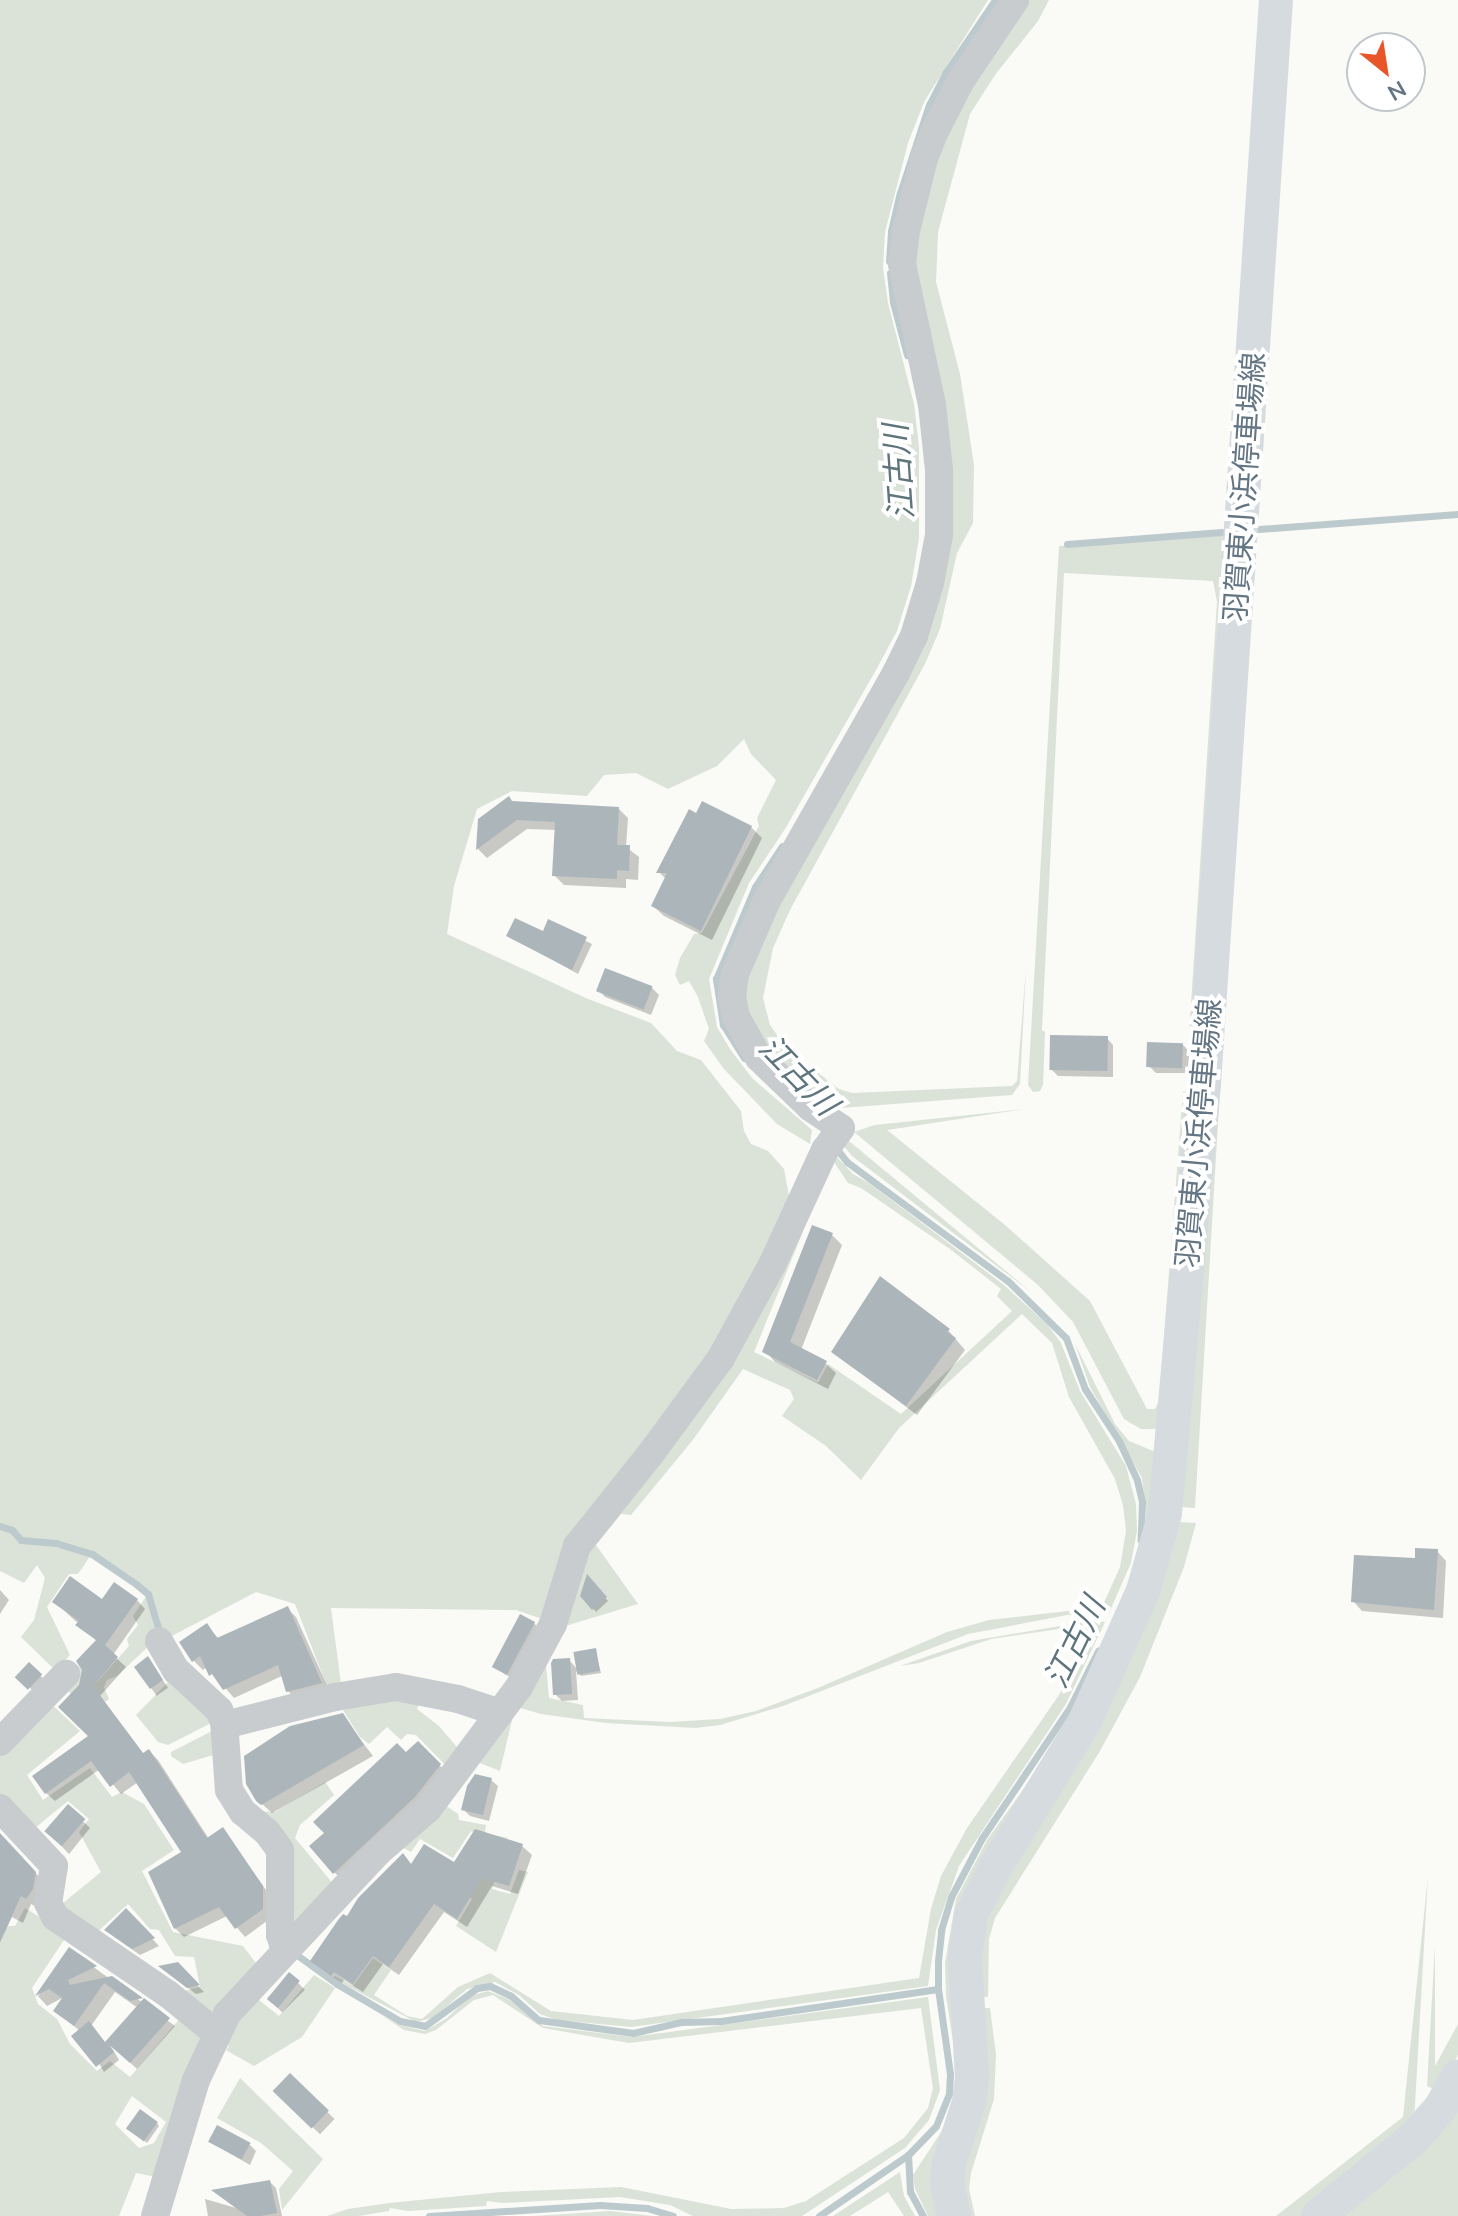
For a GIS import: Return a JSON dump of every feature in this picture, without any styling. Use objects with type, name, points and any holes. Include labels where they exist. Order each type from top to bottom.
[{"type":"main road","name":"羽賀東小浜停車場線","points":[[954,2216],[947,2184],[949,2163],[969,2102],[972,2078],[965,1957],[971,1916],[987,1880],[1085,1721],[1143,1591],[1165,1513],[1204,1084],[1276,0]]},
{"type":"main road","points":[[1318,2216],[1414,2138],[1441,2107],[1458,2076]]},
{"type":"street","points":[[155,2216],[196,2080],[227,2014],[377,1853],[428,1809],[519,1687],[553,1624],[577,1546],[721,1358],[772,1265],[828,1143],[841,1128],[775,1076],[745,1036],[732,997],[735,974],[767,900],[896,673],[914,636],[930,583],[939,535],[939,470],[932,405],[903,276],[906,231],[924,158],[936,129],[960,82],[1015,0]]},
{"type":"street","points":[[159,1641],[176,1670],[219,1710],[225,1725],[229,1790],[243,1812],[267,1832],[280,1850],[280,1935],[285,1950]]},
{"type":"street","points":[[0,1742],[66,1674]]},
{"type":"street","points":[[225,1725],[335,1697],[396,1687],[458,1699],[500,1713]]},
{"type":"street","points":[[0,1808],[54,1866],[48,1903],[55,1917],[168,1994],[216,2033]]},
{"type":"shaded area","points":[[0,0],[988,0],[924,102],[908,143],[885,232],[883,268],[888,303],[914,404],[919,447],[919,538],[911,586],[897,631],[876,670],[785,829],[749,883],[709,979],[717,1027],[730,1049],[752,1078],[812,1130],[810,1144],[777,1124],[724,1069],[704,1041],[709,1029],[698,997],[689,981],[680,985],[675,975],[680,958],[694,934],[702,933],[759,826],[757,818],[776,780],[751,754],[744,739],[717,766],[668,789],[636,773],[604,775],[587,796],[512,791],[477,809],[454,886],[447,934],[588,999],[651,1023],[677,1051],[701,1060],[741,1111],[744,1131],[751,1144],[768,1151],[784,1169],[789,1196],[738,1310],[647,1447],[548,1621],[516,1610],[331,1608],[342,1692],[330,1694],[295,1604],[256,1592],[166,1639],[155,1640],[117,1676],[107,1680],[104,1687],[109,1699],[90,1714],[65,1688],[73,1670],[77,1665],[97,1682],[129,1646],[127,1639],[138,1625],[133,1616],[149,1592],[93,1552],[78,1574],[69,1574],[47,1607],[70,1655],[56,1671],[21,1637],[34,1620],[45,1578],[37,1565],[24,1583],[0,1571]]},
{"type":"shaded area","points":[[1022,0],[1049,0],[1038,21],[995,75],[970,114],[938,232],[936,282],[960,374],[974,465],[973,523],[957,553],[940,629],[925,664],[790,910],[773,948],[763,998],[770,1025],[787,1049],[839,1089],[852,1093],[1012,1086],[1017,1081],[1026,968],[1020,1084],[1012,1095],[828,1109],[749,1034],[740,976],[935,585],[911,297],[930,160]]},
{"type":"shaded area","points":[[1227,535],[1196,1035],[1189,1035],[1217,602],[1213,581],[1064,573],[1042,1030],[1045,1032],[1043,1085],[1040,1091],[1033,1092],[1028,1085],[1059,546]]},
{"type":"shaded area","points":[[1221,1073],[1195,1508],[1182,1507]]},
{"type":"shaded area","points":[[1183,1091],[1192,1094],[1162,1423],[1154,1429],[1141,1429],[1124,1419],[1073,1322],[1038,1285],[854,1132],[875,1125],[1024,1109],[887,1130],[1005,1225],[1090,1301],[1147,1409],[1155,1409],[1159,1401]]},
{"type":"shaded area","points":[[849,1141],[1031,1292],[852,1156],[843,1145]]},
{"type":"shaded area","points":[[832,1152],[853,1174],[1004,1285],[1047,1324],[1061,1343],[1080,1391],[1126,1466],[1136,1504],[1137,1531],[1131,1563],[1109,1613],[1067,1615],[968,1634],[783,1706],[720,1725],[695,1728],[606,1723],[541,1714],[517,1707],[546,1665],[549,1698],[583,1705],[584,1718],[669,1722],[720,1719],[756,1711],[818,1688],[947,1632],[989,1620],[1102,1607],[1120,1567],[1126,1531],[1123,1505],[1115,1479],[1069,1397],[1052,1343],[1022,1314],[899,1428],[861,1480],[826,1446],[782,1416],[794,1399],[790,1390],[743,1369],[692,1441],[631,1515],[621,1514],[596,1545],[638,1604],[562,1627],[576,1562],[804,1229],[754,1352],[818,1383],[828,1364],[901,1414],[1012,1311],[997,1296],[1001,1289],[950,1249],[861,1188],[848,1183],[830,1156]]},
{"type":"shaded area","points":[[1075,1344],[1115,1424],[1129,1441],[1158,1453],[1148,1532],[1142,1478],[1090,1387]]},
{"type":"shaded area","points":[[1181,1522],[1196,1523],[1184,1567],[1140,1677],[1100,1751],[995,1918],[989,1939],[988,1997],[974,1996],[971,1956],[1173,1526]]},
{"type":"shaded area","points":[[1095,1620],[1105,1622],[1066,1704],[959,1866],[936,1930],[928,1986],[631,2027],[557,2020],[540,2014],[519,1995],[495,1982],[467,1989],[433,2018],[416,2022],[332,1978],[335,1976],[353,1986],[373,1958],[391,1970],[374,1995],[407,2016],[422,2019],[458,1987],[490,1973],[551,2011],[633,2020],[919,1978],[931,1909],[941,1876],[967,1828],[1059,1695],[1079,1655],[1086,1625],[991,1639],[919,1663],[900,1666],[971,1641]]},
{"type":"shaded area","points":[[1116,1626],[1119,1629],[1079,1717],[990,1863],[965,1915],[958,1957],[965,2078],[958,2117],[942,2163],[940,2184],[948,2216],[928,2216],[915,2189],[913,2175],[947,2123],[956,2092],[957,2067],[946,1996],[945,1963],[956,1899],[987,1840],[1048,1755]]},
{"type":"shaded area","points":[[175,1675],[219,1719],[168,1745],[158,1742],[136,1715]]},
{"type":"shaded area","points":[[423,1696],[417,1709],[439,1726],[461,1752],[450,1770],[416,1735],[407,1734],[401,1740],[387,1727],[369,1744],[360,1737],[338,1702]]},
{"type":"shaded area","points":[[48,1701],[80,1731],[27,1775],[43,1800],[90,1768],[112,1797],[122,1792],[144,1804],[174,1850],[142,1871],[173,1932],[243,1946],[259,1967],[218,2016],[180,1992],[200,1987],[194,1957],[175,1956],[159,1930],[150,1929],[128,1904],[92,1937],[57,1908],[101,1872],[79,1832],[89,1819],[68,1801],[30,1832],[0,1799],[0,1750]]},
{"type":"shaded area","points":[[503,1719],[512,1720],[500,1771],[475,1761]]},
{"type":"shaded area","points":[[220,1727],[220,1753],[183,1764],[171,1756],[171,1752]]},
{"type":"shaded area","points":[[325,1782],[334,1795],[300,1825],[295,1838],[335,1886],[291,1932],[288,1859],[257,1811],[275,1812]]},
{"type":"shaded area","points":[[442,1803],[458,1814],[459,1820],[486,1825],[485,1833],[508,1838],[492,1889],[510,1894],[519,1870],[528,1872],[496,1952],[456,1926],[472,1899],[464,1892],[492,1844],[471,1831],[453,1858],[420,1839],[411,1852],[400,1846]]},
{"type":"shaded area","points":[[1428,1876],[1414,2122],[1303,2216],[1276,2216],[1403,2117]]},
{"type":"shaded area","points":[[25,1908],[68,1934],[32,1988],[38,2004],[57,2019],[70,2044],[97,2071],[110,2061],[130,2077],[182,2016],[207,2035],[156,2177],[136,2173],[119,2216],[0,2216],[0,1933],[8,1926],[15,1926]],"holes":[[[132,2096],[166,2122],[154,2143],[139,2148],[115,2124]]]},
{"type":"shaded area","points":[[1435,1945],[1435,2066],[1458,2024],[1458,2055],[1438,2091],[1427,2086]]},
{"type":"shaded area","points":[[314,1975],[335,1988],[302,2037],[254,2066],[226,2050],[229,2046],[221,2041],[254,1996],[279,2016]]},
{"type":"shaded area","points":[[488,1991],[508,1999],[543,2026],[632,2037],[928,1997],[940,2090],[929,2120],[905,2148],[802,2216],[693,2216],[670,2205],[620,2197],[502,2203],[487,2201],[486,2206],[408,2211],[390,2208],[389,2211],[359,2216],[327,2216],[348,2209],[389,2203],[501,2192],[621,2187],[731,2209],[784,2208],[806,2201],[904,2138],[928,2108],[933,2088],[921,2008],[629,2043],[543,2028],[493,1995],[474,2000],[436,2030],[425,2034],[404,2030],[381,2015],[399,2025],[425,2031],[447,2018],[470,1996]]},
{"type":"shaded area","points":[[975,2008],[990,2008],[996,2055],[994,2099],[971,2173],[969,2189],[975,2216],[960,2216]]},
{"type":"shaded area","points":[[240,2078],[323,2159],[282,2210],[279,2189],[293,2171],[261,2143],[217,2118]]},
{"type":"shaded area","points":[[1458,2094],[1458,2216],[1332,2216]]},
{"type":"shaded area","points":[[900,2172],[904,2196],[915,2216],[904,2216],[888,2192],[850,2216],[833,2216]]},
{"type":"shaded area","points":[[610,2211],[653,2216],[534,2216],[580,2213]]},
{"type":"building","points":[[509,796],[512,801],[619,807],[617,845],[630,845],[629,871],[617,870],[617,879],[552,876],[555,822],[517,820],[476,850],[478,819]]},
{"type":"building","points":[[702,801],[752,826],[701,931],[651,906],[667,873],[656,873],[689,809],[696,813]]},
{"type":"building","points":[[515,918],[543,931],[548,919],[587,937],[572,970],[506,936]]},
{"type":"building","points":[[605,968],[653,986],[644,1010],[596,991]]},
{"type":"building","points":[[1050,1035],[1108,1036],[1107,1071],[1049,1070]]},
{"type":"building","points":[[1147,1042],[1183,1043],[1182,1068],[1146,1067]]},
{"type":"building","points":[[812,1225],[833,1233],[790,1342],[827,1361],[817,1380],[762,1352]]},
{"type":"building","points":[[880,1276],[950,1329],[947,1332],[956,1338],[906,1406],[831,1352]]},
{"type":"building","points":[[1415,1548],[1438,1549],[1434,1610],[1351,1602],[1354,1555],[1415,1558]]},
{"type":"building","points":[[587,1574],[607,1597],[592,1610],[580,1596]]},
{"type":"building","points":[[70,1576],[102,1599],[114,1582],[138,1599],[105,1645],[118,1657],[93,1686],[143,1753],[149,1749],[207,1838],[223,1827],[263,1886],[263,1909],[235,1929],[219,1907],[174,1929],[148,1872],[181,1852],[129,1772],[110,1787],[91,1761],[45,1794],[32,1776],[88,1736],[58,1707],[79,1685],[82,1670],[76,1661],[96,1640],[75,1625],[79,1621],[52,1602]]},
{"type":"building","points":[[288,1606],[322,1683],[286,1692],[278,1665],[223,1690],[212,1674],[209,1676],[200,1656],[192,1662],[179,1642],[207,1623],[217,1638]]},
{"type":"building","points":[[520,1614],[535,1622],[507,1675],[492,1667]]},
{"type":"building","points":[[596,1648],[600,1671],[577,1675],[573,1652]]},
{"type":"building","points":[[148,1656],[163,1680],[150,1689],[134,1667]]},
{"type":"building","points":[[570,1658],[572,1694],[553,1695],[551,1663],[553,1659]]},
{"type":"building","points":[[29,1662],[42,1674],[28,1690],[15,1677]]},
{"type":"building","points":[[343,1713],[364,1745],[261,1805],[256,1801],[246,1784],[244,1756],[290,1726]]},
{"type":"building","points":[[418,1741],[441,1764],[415,1797],[333,1874],[309,1846],[324,1833],[313,1822],[397,1743],[406,1752]]},
{"type":"building","points":[[475,1774],[492,1778],[483,1815],[461,1810],[467,1786]]},
{"type":"building","points":[[68,1804],[85,1819],[62,1846],[44,1831]]},
{"type":"building","points":[[475,1829],[523,1844],[509,1886],[482,1878],[457,1919],[434,1904],[389,1967],[373,1956],[353,1984],[334,1972],[331,1976],[310,1961],[343,1914],[347,1916],[358,1898],[403,1853],[411,1864],[424,1844],[454,1862]]},
{"type":"building","points":[[0,1833],[36,1872],[33,1889],[26,1899],[21,1896],[0,1942]]},
{"type":"building","points":[[126,1908],[155,1938],[132,1949],[104,1930]]},
{"type":"building","points":[[69,1947],[97,1966],[68,1980],[70,1985],[112,1976],[143,1998],[130,2001],[104,1983],[74,2026],[53,2011],[62,1998],[49,1989],[35,1996]]},
{"type":"building","points":[[178,1962],[200,1985],[187,1988],[158,1966]]},
{"type":"building","points":[[289,1972],[300,1981],[278,2008],[267,1999]]},
{"type":"building","points":[[144,1998],[170,2018],[130,2063],[107,2043],[114,2052],[96,2067],[71,2036],[89,2021],[105,2042]]},
{"type":"building","points":[[290,2073],[329,2111],[311,2128],[273,2091]]},
{"type":"building","points":[[140,2109],[158,2122],[144,2141],[126,2128]]},
{"type":"building","points":[[217,2125],[251,2143],[242,2160],[208,2142]]},
{"type":"building","points":[[270,2180],[277,2213],[260,2216],[247,2216],[211,2190]]},
{"type":"waterway","name":"江古川","points":[[889,261],[891,231],[900,193],[929,105],[946,72],[995,0]]},
{"type":"waterway","name":"江古川","points":[[890,273],[893,302],[907,355]]},
{"type":"waterway","points":[[1259,529],[1458,514]]},
{"type":"waterway","points":[[1067,544],[1222,532]]},
{"type":"waterway","name":"江古川","points":[[744,1058],[723,1025],[716,979],[755,887],[782,846]]},
{"type":"waterway","name":"江古川","points":[[836,1148],[847,1162],[1008,1281],[1066,1338],[1085,1389],[1119,1441],[1137,1480],[1142,1502],[1141,1540]]},
{"type":"waterway","points":[[0,1526],[12,1530],[21,1540],[56,1543],[92,1554],[148,1594],[160,1634]]},
{"type":"waterway","name":"江古川","points":[[923,2216],[910,2192],[908,2155],[936,2126],[949,2093],[950,2074],[938,1989],[938,1961],[941,1930],[951,1897],[982,1838],[1070,1707],[1098,1651]]},
{"type":"waterway","points":[[297,1955],[337,1984],[400,2021],[425,2026],[477,1988],[490,1986],[511,1996],[539,2020],[633,2033],[681,2022],[721,2021],[938,1989]]},
{"type":"waterway","points":[[819,2216],[908,2155]]},
{"type":"waterway","points":[[429,2216],[600,2205],[647,2208],[673,2216]]}]
